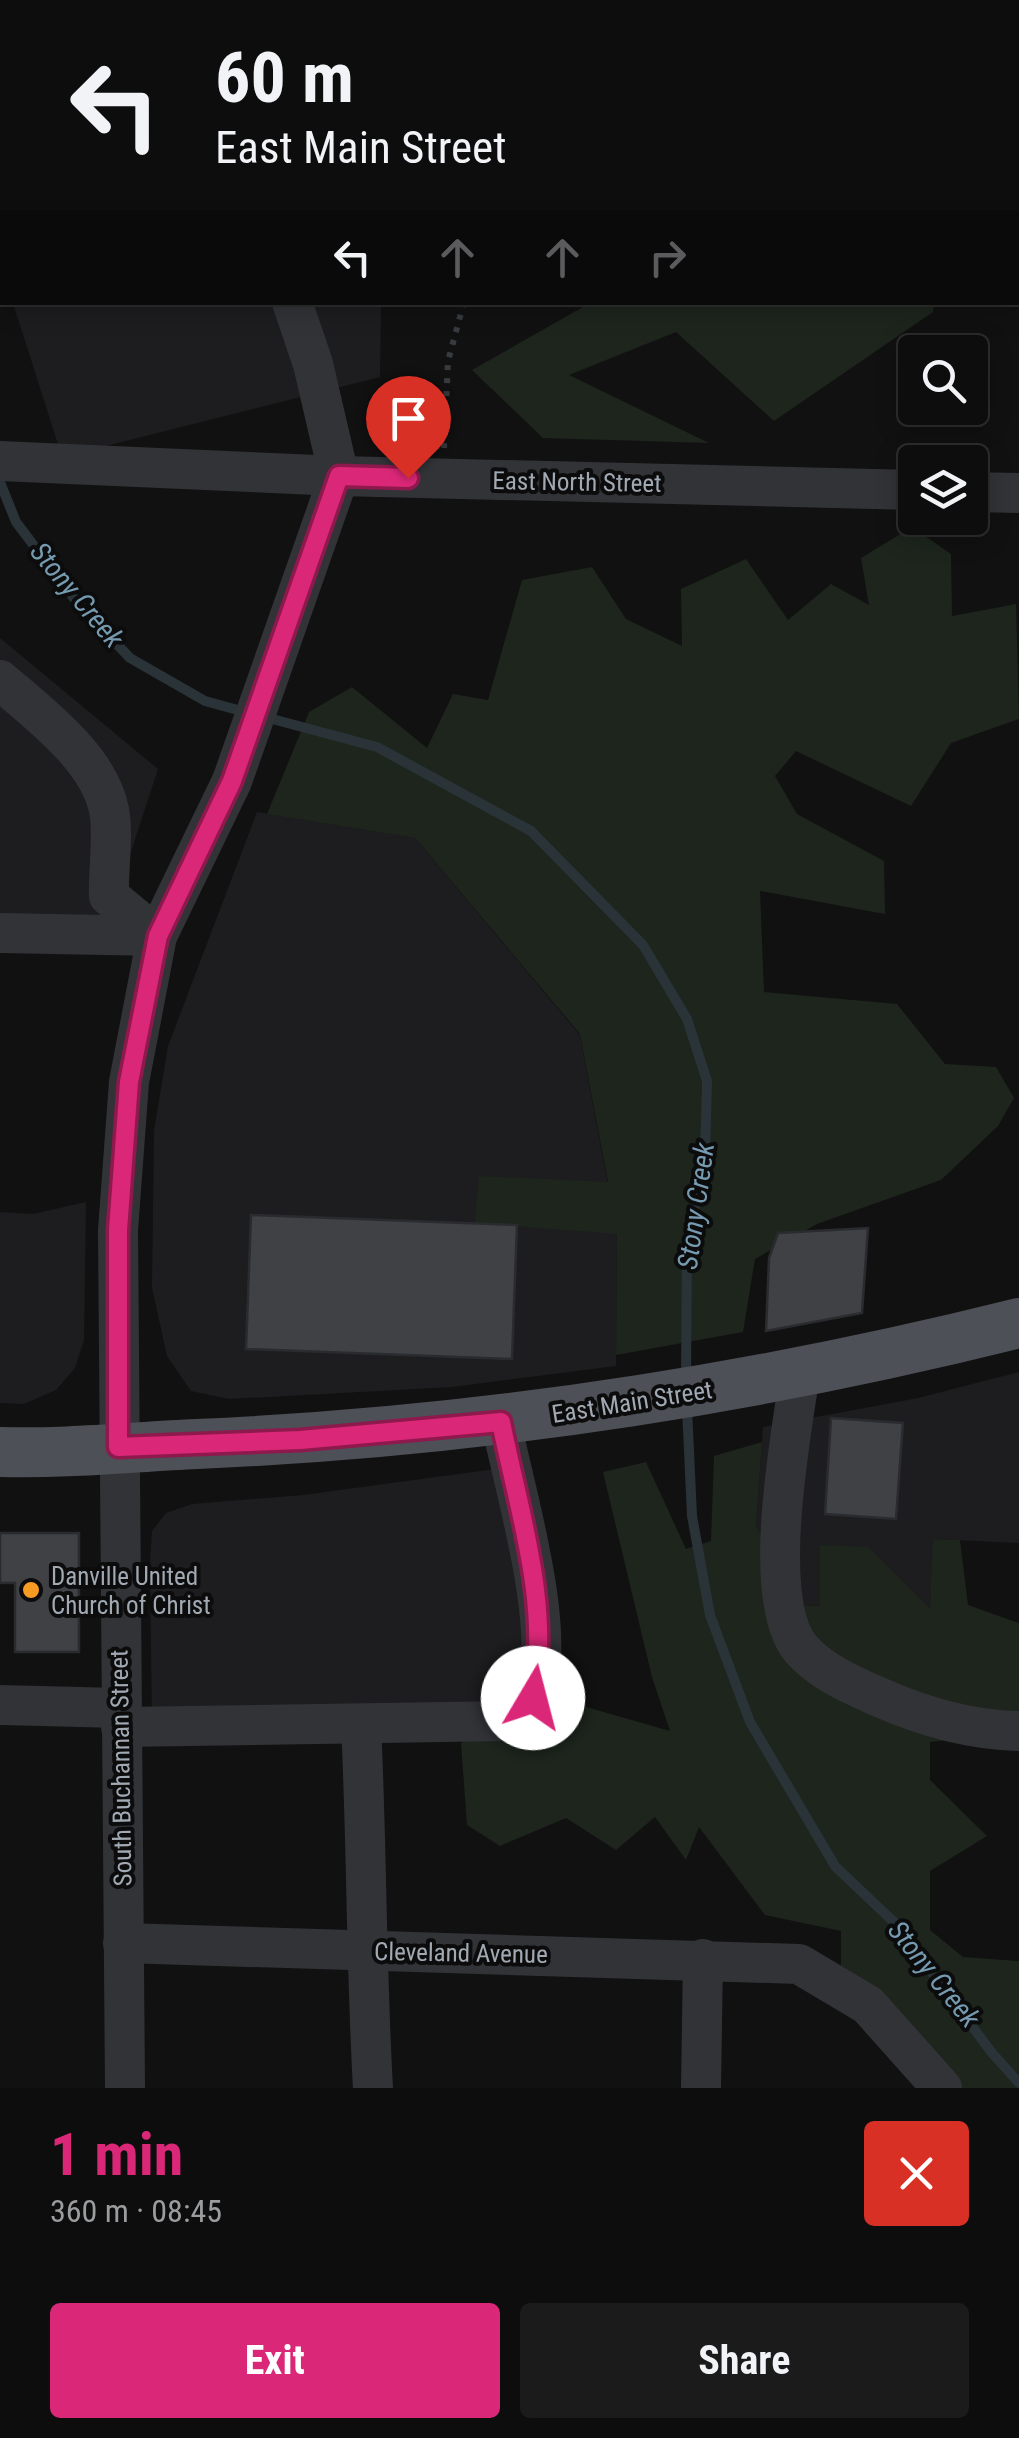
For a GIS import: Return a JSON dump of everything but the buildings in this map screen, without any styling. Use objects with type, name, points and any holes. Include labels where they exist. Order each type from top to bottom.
[{"type":"main road","name":"East Main Street","points":[[0,1452],[300,1440],[501,1422],[796,1374],[878,1358],[1019,1322]]},
{"type":"street","points":[[293,305],[313,364],[339,476]]},
{"type":"street","name":"East North Street","points":[[0,461],[339,476],[898,490]]},
{"type":"street","name":"South Buchannan Street","points":[[125,2088],[118,1230],[129,1082],[158,936],[232,781],[339,476]]},
{"type":"street","points":[[988,492],[1019,493]]},
{"type":"street","points":[[0,680],[58,730],[89,768],[109,810],[109,896],[158,936]]},
{"type":"street","points":[[0,933],[158,936]]},
{"type":"street","points":[[796,1374],[798,1386],[780,1530],[782,1610],[801,1648],[840,1680],[918,1714],[988,1730],[1019,1730]]},
{"type":"street","points":[[0,1705],[120,1717],[361,1725],[506,1721],[533,1698],[541,1660],[538,1600],[501,1422]]},
{"type":"street","points":[[361,1725],[369,1902],[364,1950],[374,2088]]},
{"type":"street","name":"Cleveland Avenue","points":[[123,1943],[798,1964],[868,2005],[942,2088]]},
{"type":"street","points":[[702,2088],[703,1959]]},
{"type":"path","points":[[443,479],[448,361],[463,305]]},
{"type":"shaded area","points":[[14,305],[381,305],[380,377],[62,457]]},
{"type":"shaded area","points":[[586,305],[934,305],[933,312],[774,421],[676,332],[569,375],[709,443],[543,438],[472,370]]},
{"type":"shaded area","points":[[899,535],[924,535],[951,554],[952,616],[1016,604],[1019,719],[951,743],[911,806],[796,751],[775,776],[797,814],[884,861],[885,914],[760,891],[764,992],[897,1004],[945,1064],[996,1067],[1014,1098],[998,1126],[941,1180],[817,1224],[755,1259],[743,1332],[616,1355],[617,1234],[475,1223],[479,1176],[608,1182],[580,1034],[415,838],[267,814],[309,712],[352,687],[427,748],[453,694],[488,700],[522,580],[592,567],[626,619],[682,646],[681,589],[746,559],[788,620],[831,584],[869,605],[861,558]]},
{"type":"shaded area","points":[[0,638],[158,769],[107,925],[0,922]]},
{"type":"shaded area","points":[[257,812],[415,838],[580,1035],[617,1233],[616,1366],[452,1387],[229,1399],[191,1391],[167,1356],[152,1288],[154,1131],[168,1046]]},
{"type":"shaded area","points":[[86,1202],[84,1340],[75,1368],[56,1390],[24,1404],[0,1403],[0,1212],[33,1214]]},
{"type":"shaded area","points":[[1019,1372],[1019,1543],[934,1539],[930,1610],[799,1605],[756,1526],[763,1427],[918,1398]]},
{"type":"shaded area","points":[[762,1442],[756,1526],[800,1605],[820,1606],[820,1545],[868,1547],[930,1609],[933,1539],[960,1540],[968,1605],[1019,1623],[1019,1723],[1012,1732],[930,1742],[930,1780],[987,1836],[930,1871],[930,1930],[963,1957],[1019,1961],[1019,2088],[920,2088],[841,1975],[841,1931],[765,1915],[699,1827],[686,1860],[655,1817],[616,1850],[566,1818],[500,1846],[467,1825],[461,1743],[548,1696],[670,1731],[652,1677],[603,1472],[646,1462],[686,1549],[711,1541],[714,1456]]},
{"type":"shaded area","points":[[510,1467],[541,1660],[507,1721],[152,1726],[152,1531],[166,1513],[192,1504],[303,1495]]},
{"type":"waterway","name":"Stony Creek","points":[[0,482],[16,522],[76,601],[130,658],[205,701],[245,712]]},
{"type":"waterway","name":"Stony Creek","points":[[261,716],[377,747],[531,831],[643,945],[687,1019],[707,1081],[705,1156],[687,1244],[686,1381]]},
{"type":"waterway","name":"Stony Creek","points":[[687,1408],[692,1516],[710,1615],[750,1722],[835,1866],[895,1923],[1019,2083]]},
{"type":"place","name":"Danville United Church of Christ","points":[[31,1590]]},
{"type":"route","points":[[408,478],[339,476],[232,781],[158,936],[129,1082],[118,1230],[118,1447],[300,1440],[501,1422],[538,1600],[541,1660],[533,1698]]}]
